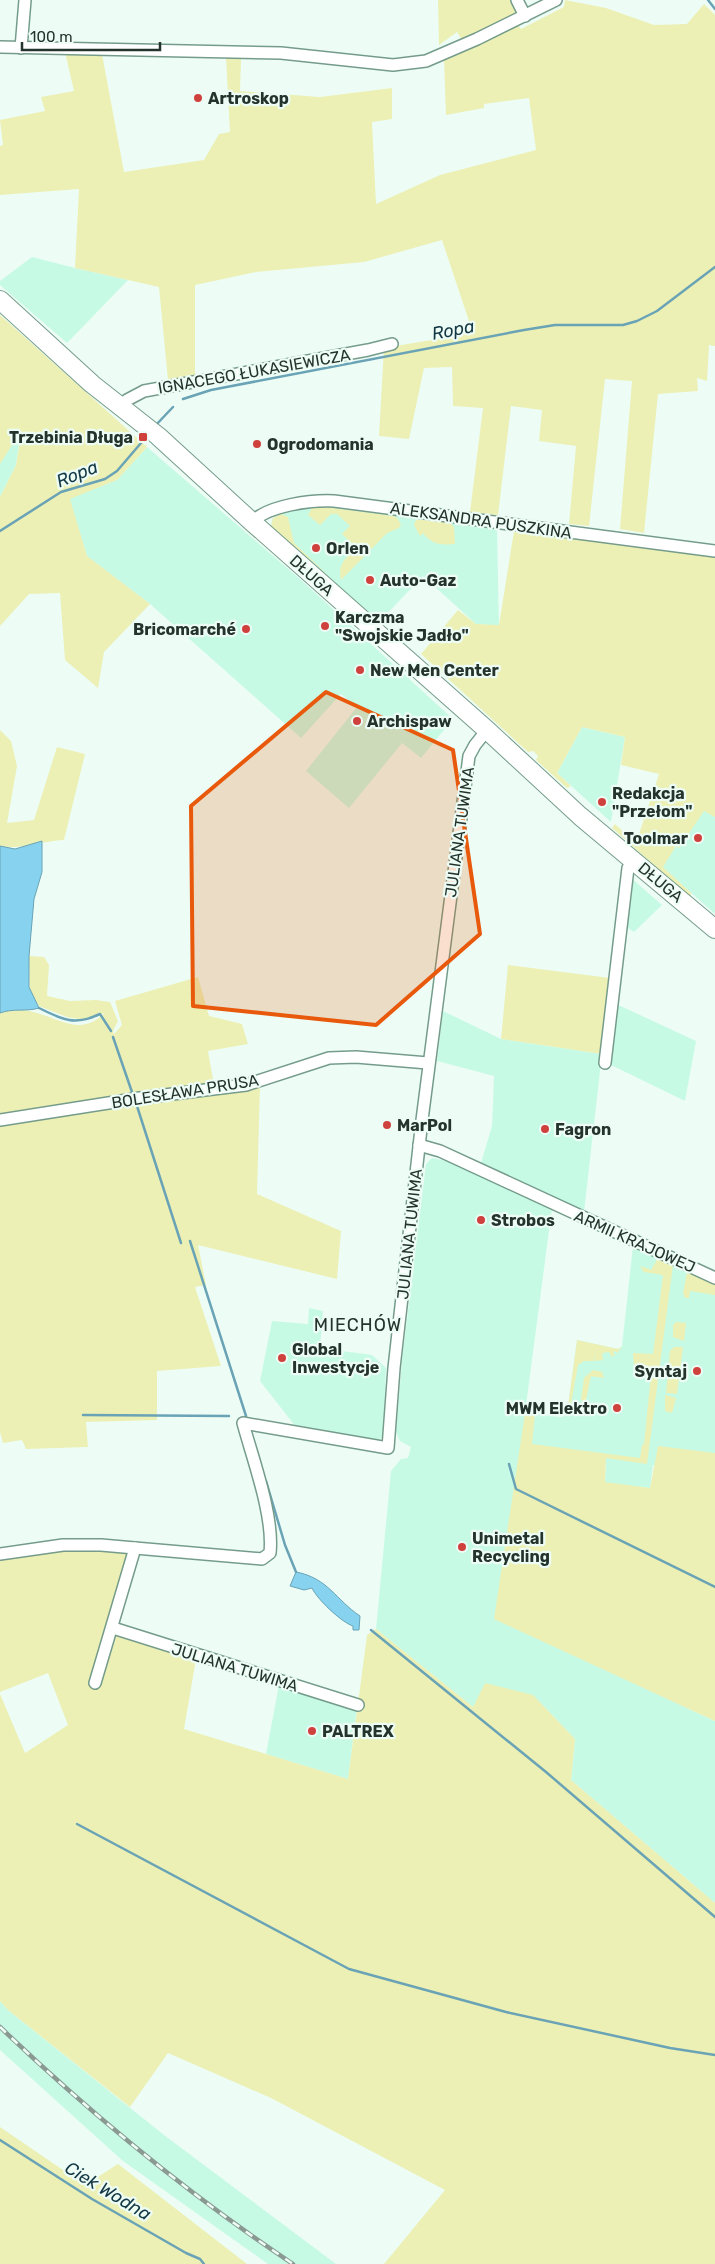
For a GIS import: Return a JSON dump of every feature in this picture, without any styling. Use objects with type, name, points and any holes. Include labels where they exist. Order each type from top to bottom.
[{"type":"main road","name":"DŁUGA","points":[[0,300],[92,384],[144,423],[252,522],[487,730],[580,816],[715,929]]},
{"type":"street","points":[[21,48],[25,0]]},
{"type":"street","points":[[518,0],[525,16]]},
{"type":"street","points":[[0,47],[281,53],[393,65],[426,61],[556,0]]},
{"type":"street","name":"IGNACEGO ŁUKASIEWICZA","points":[[122,407],[127,400],[144,391],[392,344]]},
{"type":"street","name":"ALEKSANDRA PUSZKINA","points":[[252,522],[262,514],[296,504],[312,501],[334,501],[715,551]]},
{"type":"street","name":"JULIANA TUWIMA","points":[[0,1554],[63,1545],[101,1545],[262,1559],[270,1553],[272,1541],[262,1493],[243,1423],[388,1448],[394,1368],[428,1063],[467,768],[472,749],[487,730]]},
{"type":"street","points":[[605,1063],[628,868],[634,860]]},
{"type":"street","name":"BOLESŁAWA PRUSA","points":[[0,1120],[122,1100],[246,1085],[329,1058],[356,1057],[428,1063]]},
{"type":"street","name":"ARMII KRAJOWEJ","points":[[419,1145],[448,1155],[715,1278]]},
{"type":"street","points":[[94,1683],[136,1548]]},
{"type":"street","name":"JULIANA TUWIMA","points":[[112,1628],[358,1705]]},
{"type":"highlighted area","points":[[326,692],[453,750],[480,934],[376,1025],[193,1006],[191,806]]},
{"type":"shaded area","points":[[438,0],[513,0],[518,13],[462,40],[457,32],[439,45]]},
{"type":"shaded area","points":[[565,0],[606,8],[654,25],[687,24],[704,4],[715,15],[715,346],[709,345],[707,381],[697,378],[698,391],[658,394],[644,533],[620,529],[632,381],[605,379],[589,526],[569,524],[576,446],[539,441],[542,410],[511,406],[498,515],[470,512],[483,408],[453,406],[452,367],[424,368],[409,439],[379,436],[384,348],[473,333],[442,240],[364,262],[256,272],[195,285],[195,377],[168,380],[159,287],[75,268],[79,189],[0,195],[0,146],[3,145],[0,120],[45,111],[41,97],[74,91],[65,52],[102,54],[124,172],[204,160],[219,134],[230,132],[226,58],[241,59],[240,91],[320,97],[392,88],[392,119],[372,122],[376,204],[440,175],[536,150],[529,98],[484,104],[484,108],[446,115],[444,60],[517,24],[521,29],[564,7]]},
{"type":"shaded area","points":[[32,257],[128,280],[67,343],[0,285],[0,281]]},
{"type":"shaded area","points":[[0,315],[147,447],[117,480],[70,499],[87,556],[150,604],[104,652],[98,688],[65,660],[60,593],[29,594],[0,626],[0,497],[16,465],[20,441],[12,445],[0,464]]},
{"type":"shaded area","points":[[0,397],[23,419],[16,465],[0,497]]},
{"type":"shaded area","points":[[147,447],[301,580],[453,719],[421,758],[402,743],[349,808],[306,771],[357,707],[341,694],[301,738],[150,604],[87,556],[69,498],[117,480]]},
{"type":"shaded area","points":[[312,504],[334,505],[497,528],[499,626],[476,624],[423,576],[379,622],[271,526],[275,516]]},
{"type":"shaded area","points":[[325,507],[394,516],[401,525],[399,528],[387,533],[341,580],[340,569],[346,558],[356,547],[342,534],[350,526],[336,513],[334,515],[332,513],[320,525],[308,515],[312,508]]},
{"type":"shaded area","points":[[281,514],[288,517],[294,543],[329,576],[271,526],[273,518]]},
{"type":"shaded area","points":[[416,520],[450,523],[454,527],[455,544],[437,543],[430,540],[423,533],[420,536],[414,525]]},
{"type":"shaded area","points":[[514,531],[715,556],[715,817],[704,811],[679,848],[676,846],[663,867],[691,893],[691,898],[612,828],[615,824],[636,843],[659,774],[621,765],[625,737],[582,727],[557,773],[571,786],[567,788],[536,760],[538,756],[533,751],[528,752],[421,654],[458,610],[476,624],[499,625]]},
{"type":"shaded area","points":[[582,727],[625,737],[611,822],[557,773]]},
{"type":"shaded area","points":[[0,730],[11,741],[17,766],[7,823],[34,820],[57,747],[85,754],[64,840],[16,847],[0,846]]},
{"type":"shaded area","points":[[715,782],[715,914],[661,866]]},
{"type":"shaded area","points":[[630,877],[662,905],[634,932],[625,926]]},
{"type":"shaded area","points":[[29,956],[44,957],[49,965],[47,996],[70,1001],[96,1000],[110,1002],[118,1021],[113,1031],[114,1034],[122,1025],[115,1001],[198,977],[209,1016],[242,1024],[248,1044],[208,1051],[214,1085],[260,1085],[257,1194],[341,1231],[337,1279],[198,1245],[206,1285],[195,1287],[221,1366],[157,1371],[157,1420],[86,1422],[88,1447],[26,1449],[22,1440],[3,1443],[0,1432],[0,1013],[26,1010],[71,1024],[82,1025],[94,1021],[105,1013],[84,1020],[67,1017],[39,1006],[30,993]]},
{"type":"shaded area","points":[[508,965],[610,978],[602,1054],[501,1039]]},
{"type":"shaded area","points":[[614,1003],[696,1041],[685,1101],[609,1064]]},
{"type":"shaded area","points":[[443,1011],[501,1039],[602,1054],[584,1212],[481,1163],[492,1126],[494,1076],[437,1061]]},
{"type":"shaded area","points":[[432,1158],[452,1162],[552,1208],[525,1413],[562,1417],[567,1414],[577,1340],[618,1349],[622,1346],[633,1246],[715,1285],[715,1474],[653,1465],[650,1488],[605,1483],[606,1458],[495,1619],[715,1721],[715,1903],[571,1780],[575,1739],[533,1695],[473,1707],[376,1629],[391,1471],[401,1459],[408,1458],[411,1447],[400,1441],[396,1432],[402,1361],[426,1164]]},
{"type":"shaded area","points":[[658,1258],[673,1265],[647,1464],[606,1458],[605,1482],[650,1488],[658,1446],[715,1453],[715,1721],[494,1619],[525,1413],[535,1414],[532,1444],[640,1458],[642,1445],[644,1444],[651,1375],[642,1373],[642,1370],[634,1367],[633,1353],[653,1354],[663,1275],[644,1272],[640,1266],[651,1270]]},
{"type":"shaded area","points":[[687,1272],[715,1283],[715,1295],[690,1291],[689,1298],[685,1298],[683,1293]]},
{"type":"shaded area","name":"Global Inwestycje","points":[[309,1308],[323,1311],[320,1348],[372,1355],[386,1368],[383,1437],[369,1445],[296,1427],[260,1381],[272,1321],[308,1324]]},
{"type":"shaded area","points":[[676,1322],[686,1323],[684,1341],[673,1337],[673,1325]]},
{"type":"shaded area","points":[[577,1340],[618,1349],[622,1347],[617,1353],[615,1351],[613,1353],[615,1355],[612,1357],[609,1352],[602,1353],[603,1360],[595,1361],[594,1355],[594,1361],[584,1361],[578,1365],[569,1415],[567,1414]]},
{"type":"shaded area","points":[[674,1347],[683,1347],[677,1394],[666,1393],[670,1351]]},
{"type":"shaded area","points":[[593,1370],[602,1372],[604,1378],[591,1376],[585,1405],[581,1399],[584,1378]]},
{"type":"shaded area","points":[[665,1395],[676,1398],[672,1413],[665,1411]]},
{"type":"shaded area","points":[[62,1548],[130,1551],[108,1630],[196,1659],[184,1729],[348,1779],[367,1635],[376,1629],[473,1707],[485,1683],[533,1695],[575,1739],[571,1780],[715,1903],[715,2264],[384,2264],[445,2190],[271,2098],[168,2053],[130,2107],[8,2010],[0,2001],[0,1694],[25,1753],[68,1725],[48,1673],[0,1692],[0,1557]]},
{"type":"shaded area","name":"PALTREX","points":[[279,1685],[357,1708],[348,1779],[266,1754]]},
{"type":"shaded area","points":[[0,2001],[8,2010],[164,2135],[336,2264],[268,2264],[123,2161],[0,2050]]},
{"type":"shaded area","points":[[0,2127],[85,2185],[118,2164],[247,2264],[0,2264]]},
{"type":"water","points":[[42,841],[42,872],[34,899],[29,956],[29,987],[39,1008],[0,1013],[0,846],[15,849]]},
{"type":"water","points":[[296,1572],[307,1575],[324,1584],[360,1616],[359,1630],[353,1630],[353,1626],[330,1610],[312,1588],[304,1590],[290,1586]]},
{"type":"waterway","points":[[708,0],[715,9]]},
{"type":"waterway","name":"Ropa","points":[[183,399],[211,390],[524,330],[555,325],[623,325],[637,321],[657,311],[715,267]]},
{"type":"waterway","name":"Ropa","points":[[155,426],[173,407]]},
{"type":"waterway","name":"Ropa","points":[[0,531],[61,492],[105,479],[117,471],[147,436]]},
{"type":"waterway","points":[[39,1008],[55,1016],[76,1021],[100,1014],[111,1031]]},
{"type":"waterway","points":[[113,1037],[133,1095]]},
{"type":"waterway","points":[[136,1103],[181,1243]]},
{"type":"waterway","points":[[190,1241],[246,1416]]},
{"type":"waterway","points":[[83,1415],[229,1416]]},
{"type":"waterway","points":[[509,1464],[516,1489],[715,1587]]},
{"type":"waterway","points":[[266,1481],[285,1545],[296,1572]]},
{"type":"waterway","points":[[371,1630],[546,1772],[715,1917]]},
{"type":"waterway","points":[[77,1824],[349,1969],[506,2012],[670,2048],[715,2055]]},
{"type":"waterway","name":"Ciek Wodna","points":[[0,2140],[92,2199],[186,2253],[200,2259],[204,2264]]},
{"type":"railway","points":[[0,2027],[69,2091],[141,2152],[216,2210],[293,2264]]},
{"type":"place","name":"Artroskop","points":[[198,98]]},
{"type":"place","name":"Trzebinia Długa","points":[[143,437]]},
{"type":"place","name":"Ogrodomania","points":[[257,444]]},
{"type":"place","name":"Orlen","points":[[316,548]]},
{"type":"place","name":"Auto-Gaz","points":[[370,580]]},
{"type":"place","name":"Karczma \"Swojskie Jadło\"","points":[[325,626]]},
{"type":"place","name":"Bricomarché","points":[[246,629]]},
{"type":"place","name":"New Men Center","points":[[360,670]]},
{"type":"place","name":"Archispaw","points":[[357,721]]},
{"type":"place","name":"Redakcja \"Przełom\"","points":[[602,802]]},
{"type":"place","name":"Toolmar","points":[[698,838]]},
{"type":"place","name":"MarPol","points":[[387,1125]]},
{"type":"place","name":"Fagron","points":[[545,1129]]},
{"type":"place","name":"Strobos","points":[[481,1220]]},
{"type":"place","name":"Global Inwestycje","points":[[282,1358]]},
{"type":"place","name":"Syntaj","points":[[697,1371]]},
{"type":"place","name":"MWM Elektro","points":[[617,1408]]},
{"type":"place","name":"Unimetal Recycling","points":[[462,1547]]},
{"type":"place","name":"PALTREX","points":[[312,1731]]},
{"type":"district","name":"MIECHÓW","points":[[358,1325]]}]
